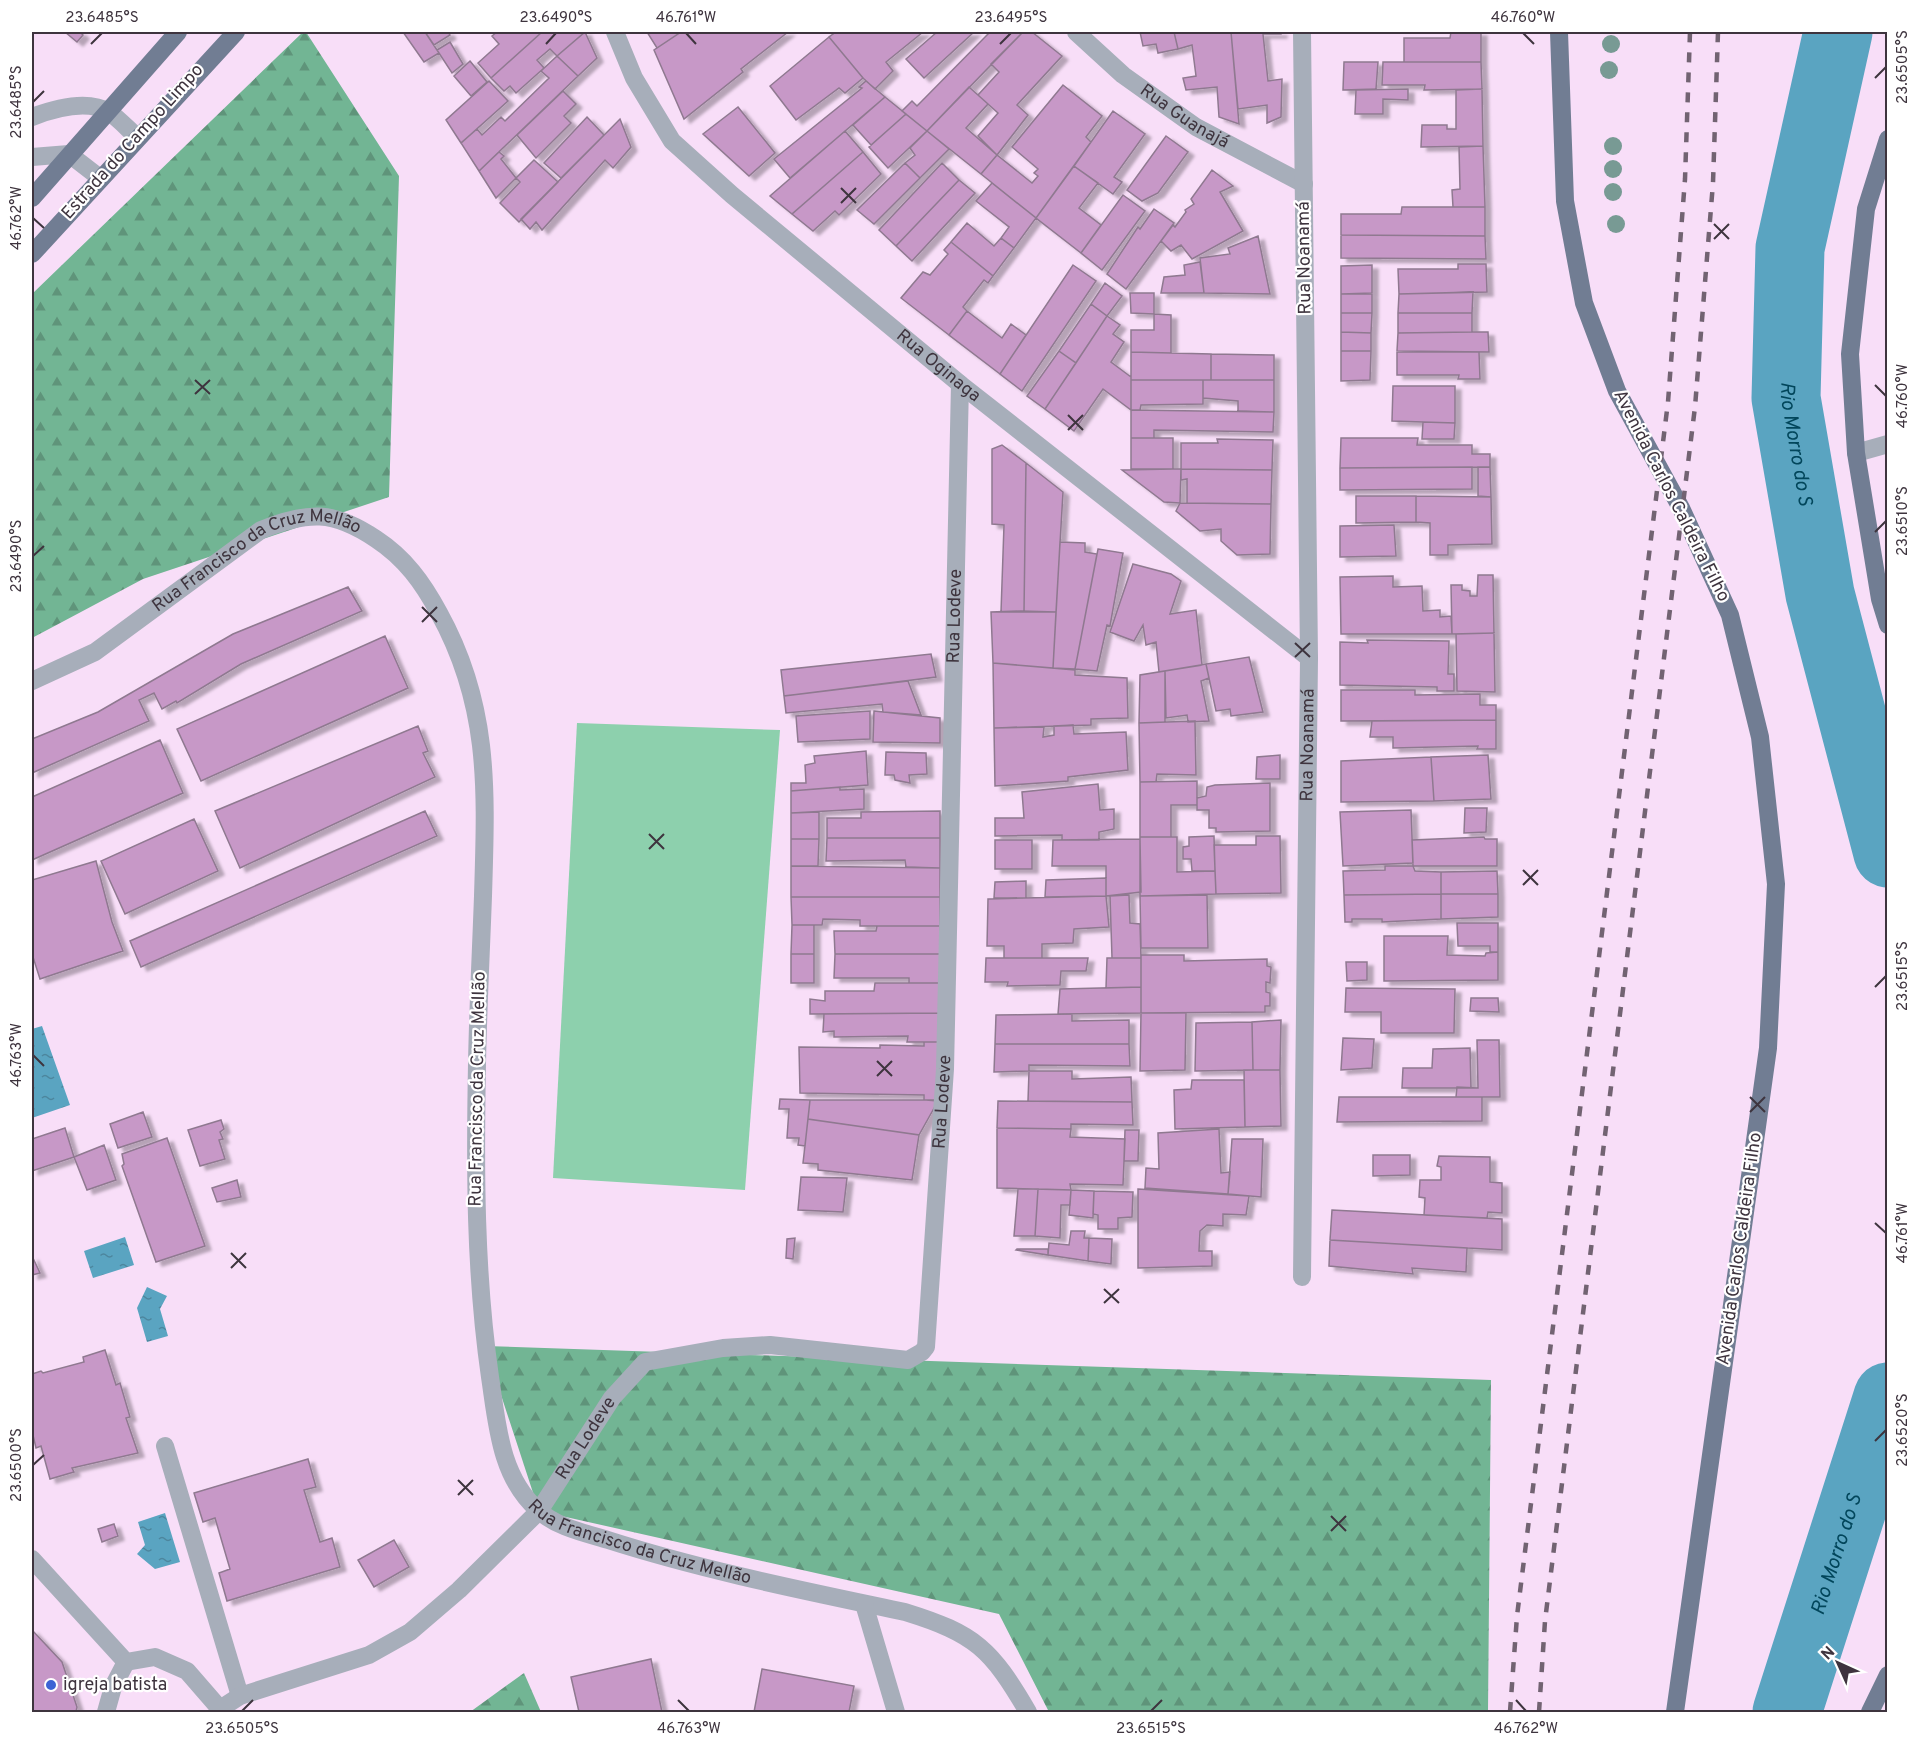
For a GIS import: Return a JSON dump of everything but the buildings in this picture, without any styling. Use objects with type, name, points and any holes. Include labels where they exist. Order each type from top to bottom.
[{"type":"main road","points":[[32,198],[176,32]]},
{"type":"main road","name":"Estrada do Campo Limpo","points":[[32,254],[137,137],[236,32]]},
{"type":"main road","name":"Avenida Carlos Caldeira Filho","points":[[1559,32],[1565,201],[1584,303],[1617,391],[1681,508],[1730,615],[1760,737],[1776,884],[1768,1048],[1676,1713]]},
{"type":"main road","points":[[1887,140],[1866,209],[1850,354],[1856,453],[1880,599],[1887,625]]},
{"type":"main road","points":[[1870,1713],[1887,1675]]},
{"type":"street","name":"Rua Oginaga","points":[[615,32],[634,78],[672,141],[732,195],[960,384],[1309,658]]},
{"type":"street","name":"Rua Guanajá","points":[[1076,32],[1123,75],[1196,127],[1304,184]]},
{"type":"street","name":"Rua Noanamá","points":[[1302,32],[1309,658],[1302,1277]]},
{"type":"street","points":[[32,117],[60,108],[84,106],[107,111],[137,137]]},
{"type":"street","points":[[32,157],[69,154],[100,178]]},
{"type":"street","name":"Rua Lodeve","points":[[539,1511],[612,1398],[645,1362],[723,1348],[770,1345],[908,1360],[926,1347],[945,1069],[960,384]]},
{"type":"street","points":[[1856,453],[1887,444]]},
{"type":"street","name":"Rua Francisco da Cruz Mellão","points":[[32,681],[95,652],[261,530],[290,518],[316,514],[340,519],[367,533],[409,566],[429,595],[454,640],[475,701],[483,752],[485,819],[476,1214],[483,1331],[499,1442],[515,1482],[539,1511],[569,1527],[654,1555],[940,1623],[987,1651],[1006,1676],[1028,1713]]},
{"type":"street","points":[[165,1446],[240,1696]]},
{"type":"street","points":[[126,1662],[155,1657],[187,1671],[219,1711],[240,1696],[326,1670],[389,1646],[431,1615],[539,1511]]},
{"type":"street","points":[[32,1559],[126,1662]]},
{"type":"street","points":[[864,1604],[896,1713]]},
{"type":"street","points":[[106,1713],[113,1687],[126,1662]]},
{"type":"green space","points":[[303,32],[306,32],[399,176],[389,497],[143,579],[32,638],[32,294]]},
{"type":"green space","points":[[577,723],[780,730],[745,1190],[553,1178]]},
{"type":"green space","points":[[485,1346],[1491,1380],[1488,1712],[1049,1712],[999,1614],[539,1511]]},
{"type":"green space","points":[[524,1673],[541,1712],[470,1712]]},
{"type":"water","points":[[42,1026],[70,1105],[32,1118],[32,1029]]},
{"type":"water","points":[[125,1237],[134,1265],[93,1278],[84,1251]]},
{"type":"water","points":[[147,1287],[167,1296],[160,1309],[168,1336],[147,1342],[137,1308]]},
{"type":"water","points":[[165,1513],[180,1562],[155,1569],[137,1554],[145,1545],[138,1522]]},
{"type":"waterway","name":"Rio Morro do S","points":[[1838,32],[1790,248],[1786,398],[1820,594],[1888,853]]},
{"type":"waterway","name":"Rio Morro do S","points":[[1787,1712],[1888,1397]]},
{"type":"railway","points":[[1510,1712],[1517,1616],[1668,402],[1685,179],[1690,32]]},
{"type":"railway","points":[[1539,1712],[1545,1621],[1695,407],[1713,183],[1718,32]]},
{"type":"place","name":"igreja batista","points":[[51,1685]]}]
